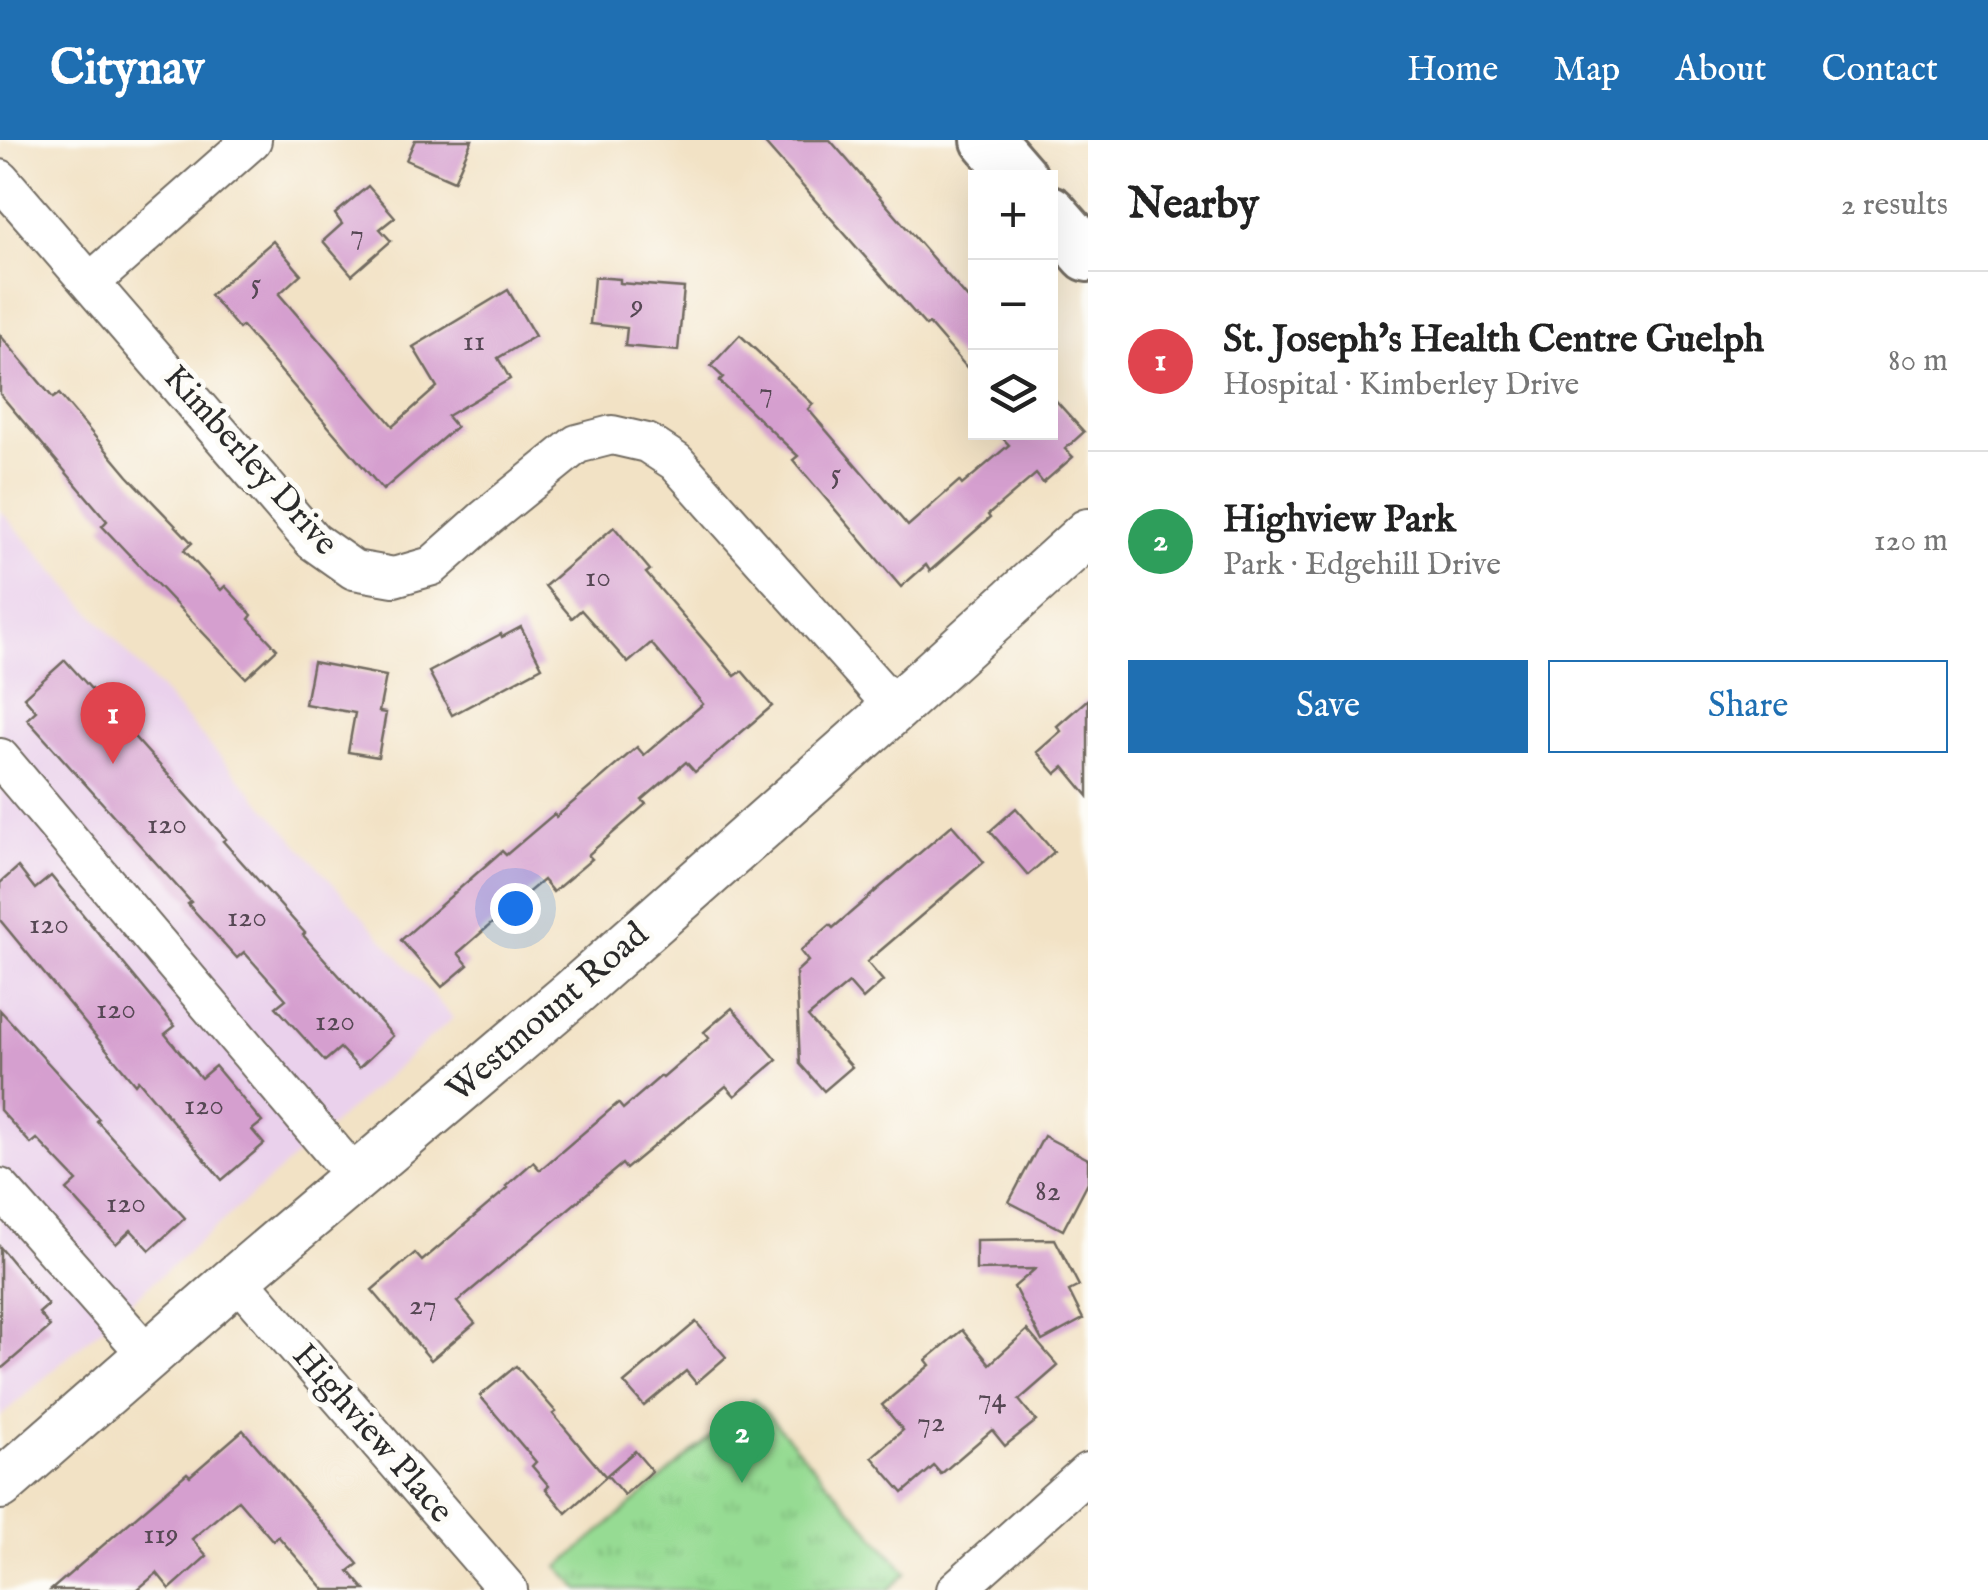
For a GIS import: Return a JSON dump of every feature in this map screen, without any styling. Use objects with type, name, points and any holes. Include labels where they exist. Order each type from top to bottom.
[{"type":"main road","points":[[988,140],[1013,170]]},
{"type":"main road","points":[[1058,221],[1088,254]]},
{"type":"street","points":[[91,282],[252,140]]},
{"type":"street","name":"Kimberley Drive","points":[[0,179],[314,541],[354,570],[394,577],[432,566],[577,444],[612,435],[648,442],[676,462],[895,708]]},
{"type":"street","name":"Westmount Road","points":[[0,1486],[148,1354],[573,993],[1088,533]]},
{"type":"street","points":[[0,758],[356,1178]]},
{"type":"street","points":[[0,1188],[148,1354]]},
{"type":"street","name":"Highview Place","points":[[237,1278],[508,1590]]},
{"type":"street","points":[[956,1590],[1088,1472]]},
{"type":"shaded area","points":[[0,510],[453,1018],[0,1417]]},
{"type":"green space","points":[[754,1399],[907,1573],[888,1590],[580,1590],[559,1567]]},
{"type":"building","points":[[415,140],[472,140],[454,181],[406,160]]},
{"type":"building","points":[[762,140],[830,140],[968,299],[968,369],[929,324],[926,326]]},
{"type":"building","points":[[368,186],[395,217],[380,229],[391,241],[352,275],[323,241],[342,224],[335,214]]},
{"type":"building","points":[[273,241],[301,274],[279,294],[393,426],[437,387],[413,347],[508,290],[535,336],[498,358],[510,379],[447,416],[456,427],[383,490],[242,326],[239,329],[210,295]]},
{"type":"building","points":[[594,277],[684,288],[678,351],[625,346],[627,328],[590,324]]},
{"type":"building","points":[[0,335],[53,398],[59,394],[128,476],[192,543],[184,550],[221,590],[225,586],[277,649],[246,678],[102,526],[107,521],[0,394]]},
{"type":"building","points":[[740,335],[813,404],[808,409],[908,526],[959,481],[962,485],[1009,445],[1004,440],[1058,440],[1058,403],[1084,432],[1065,449],[1073,457],[1043,483],[1036,474],[930,571],[926,565],[901,587],[793,460],[798,456],[719,381],[723,377],[711,366]]},
{"type":"building","points":[[614,527],[650,570],[646,573],[735,676],[742,671],[772,706],[695,772],[686,762],[588,855],[592,859],[553,892],[543,880],[513,905],[458,953],[468,965],[442,987],[401,940],[502,851],[506,855],[554,814],[556,817],[637,747],[644,755],[703,704],[651,643],[628,663],[581,610],[572,618],[545,586]]},
{"type":"building","points":[[521,627],[542,667],[452,715],[429,672]]},
{"type":"building","points":[[65,660],[226,839],[223,841],[393,1036],[359,1068],[340,1048],[325,1061],[276,1007],[286,999],[244,952],[237,958],[27,719],[36,711],[24,697]]},
{"type":"building","points":[[313,662],[386,676],[379,712],[386,713],[378,757],[348,752],[355,713],[305,704]]},
{"type":"building","points":[[1088,699],[1088,796],[1064,767],[1056,774],[1037,752],[1061,731],[1057,726]]},
{"type":"building","points":[[1016,808],[1054,852],[1028,875],[990,831]]},
{"type":"building","points":[[952,825],[984,862],[867,962],[883,981],[863,999],[849,983],[808,1017],[852,1067],[824,1091],[800,1064],[796,972],[808,961],[800,951],[830,925],[833,928]]},
{"type":"building","points":[[18,867],[35,889],[51,876],[175,1026],[165,1034],[201,1078],[215,1066],[262,1122],[252,1130],[264,1144],[222,1180],[138,1080],[135,1084],[0,920],[0,883]]},
{"type":"building","points":[[732,1008],[777,1060],[735,1096],[726,1086],[626,1169],[622,1164],[457,1302],[475,1323],[431,1360],[372,1290],[415,1253],[422,1261],[533,1162],[540,1170],[618,1103],[623,1109],[663,1078],[709,1038],[704,1032]]},
{"type":"building","points":[[0,1010],[185,1218],[150,1250],[131,1230],[116,1244],[67,1190],[77,1181],[37,1139],[31,1144],[0,1110]]},
{"type":"building","points":[[1044,1136],[1088,1159],[1088,1182],[1063,1230],[1009,1202]]},
{"type":"building","points":[[1055,1239],[1079,1286],[1069,1291],[1083,1319],[1042,1341],[1014,1287],[1035,1269],[976,1270],[976,1240]]},
{"type":"building","points":[[0,1247],[48,1305],[39,1313],[50,1327],[0,1370]]},
{"type":"building","points":[[696,1322],[726,1357],[696,1383],[686,1371],[644,1406],[624,1383]]},
{"type":"building","points":[[962,1330],[990,1364],[1027,1330],[1058,1366],[1019,1400],[1036,1421],[1005,1446],[992,1430],[941,1474],[934,1466],[903,1493],[872,1457],[903,1430],[882,1405],[930,1365],[926,1360]]},
{"type":"building","points":[[516,1366],[606,1477],[566,1513],[532,1466],[536,1462],[480,1396]]},
{"type":"building","points":[[243,1430],[358,1564],[349,1571],[365,1590],[325,1590],[278,1536],[273,1541],[238,1500],[192,1539],[207,1556],[170,1589],[157,1573],[137,1590],[51,1590],[187,1473],[190,1476]]},
{"type":"building","points":[[635,1451],[652,1471],[624,1495],[607,1475]]},
{"type":"place","name":"St. Joseph's Health Centre Guelph","points":[[113,764]]},
{"type":"place","name":"Highview Park","points":[[742,1483]]}]
